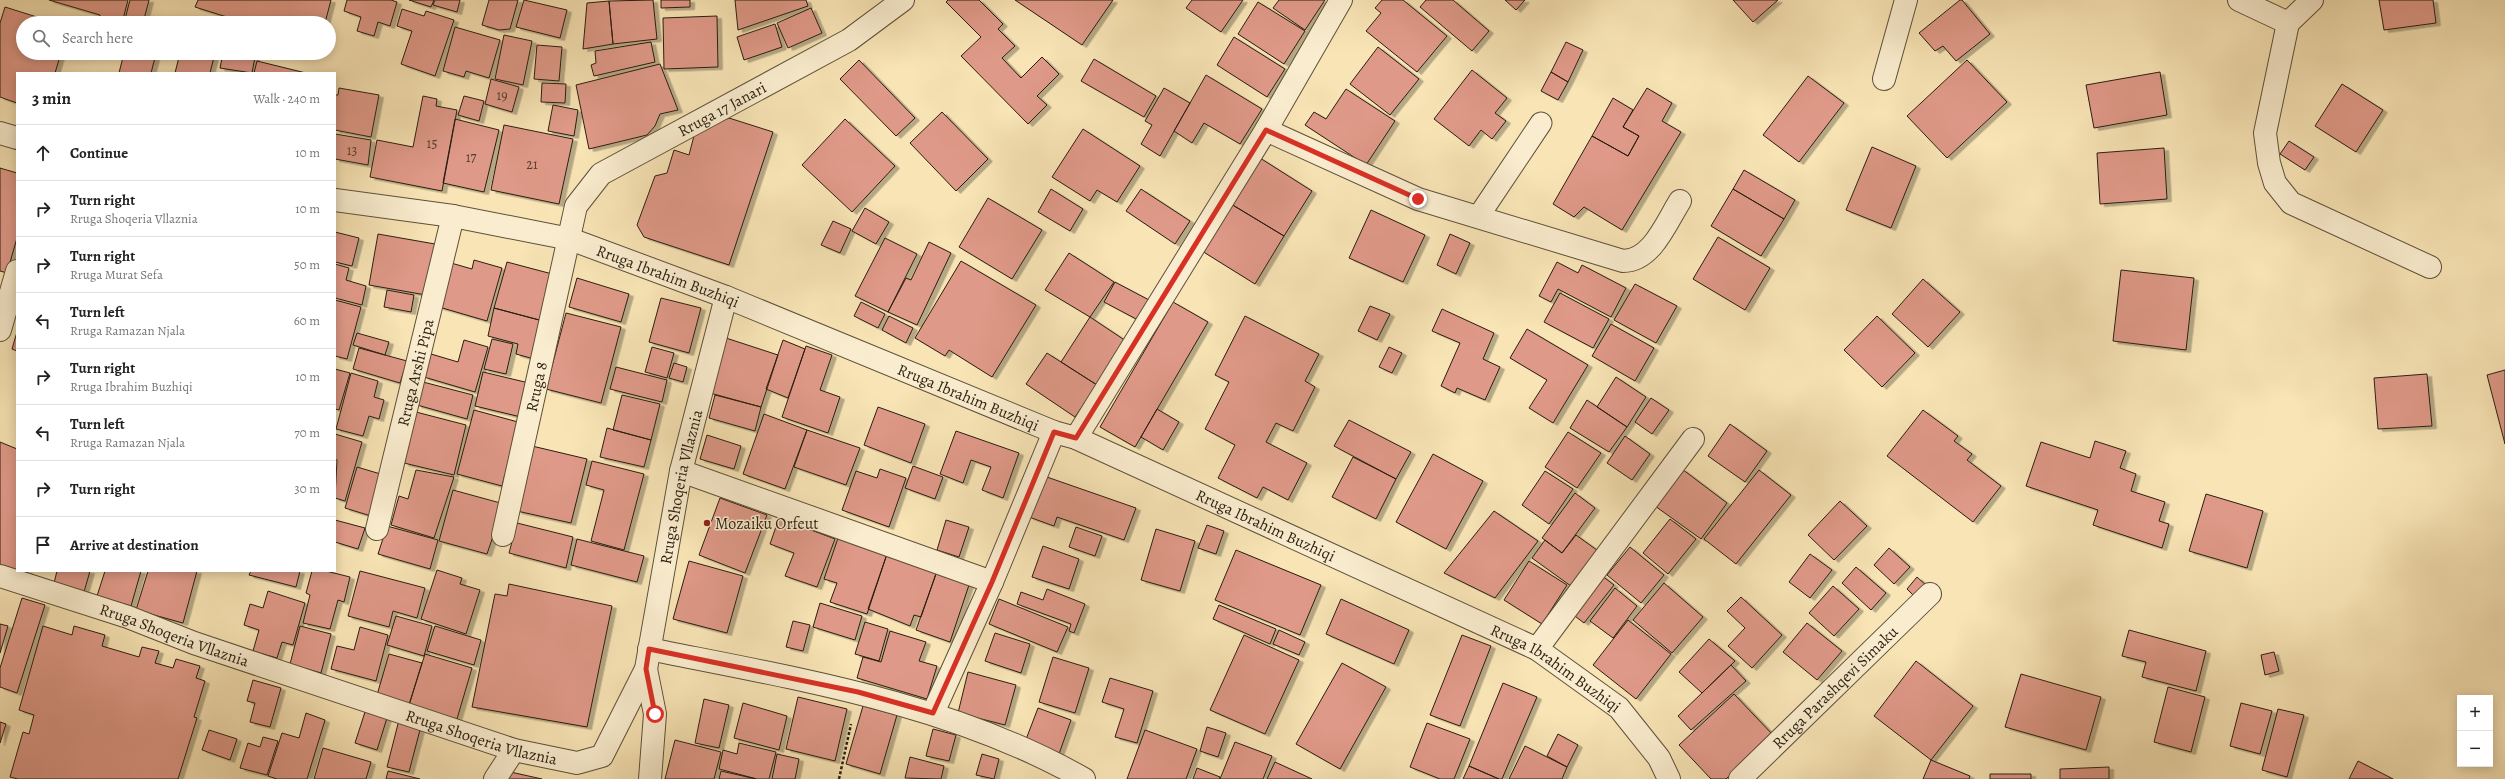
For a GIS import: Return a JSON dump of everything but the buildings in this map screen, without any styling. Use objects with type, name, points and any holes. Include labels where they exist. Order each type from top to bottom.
[{"type":"street","name":"Rruga 17 Janari","points":[[570,239],[576,206],[601,174],[849,40],[903,0]]},
{"type":"street","points":[[1076,438],[1266,130],[1341,0]]},
{"type":"street","points":[[1884,79],[1906,0]]},
{"type":"street","points":[[2239,0],[2288,23]]},
{"type":"street","points":[[2312,0],[2288,23],[2265,134],[2269,163],[2275,183],[2291,203],[2430,267]]},
{"type":"street","points":[[1266,130],[1418,199],[1623,261],[1632,261],[1646,254],[1680,201]]},
{"type":"street","points":[[0,133],[16,138]]},
{"type":"street","name":"Rruga Ibrahim Buzhiqi","points":[[336,200],[453,216],[570,239],[726,297],[1054,432],[1076,438],[1536,649],[1619,708],[1659,758],[1669,779]]},
{"type":"street","name":"Rruga Arshi Pipa","points":[[377,529],[453,216]]},
{"type":"street","name":"Rruga 8","points":[[503,535],[570,239]]},
{"type":"street","points":[[0,330],[16,274]]},
{"type":"street","name":"Rruga Shoqeria Vllaznia","points":[[0,576],[128,617],[194,643],[514,750],[577,763],[602,756],[648,659],[681,471],[726,297]]},
{"type":"street","points":[[933,713],[992,582],[1054,432]]},
{"type":"street","points":[[1536,649],[1693,439]]},
{"type":"street","points":[[681,471],[992,582]]},
{"type":"street","name":"Rruga Parashqevi Simaku","points":[[1740,779],[1930,594]]},
{"type":"street","points":[[650,779],[655,714],[648,659],[858,692],[933,713],[1056,772],[1084,779]]},
{"type":"street","points":[[495,779],[514,750]]},
{"type":"lane","points":[[1478,217],[1541,123]]},
{"type":"path","points":[[838,779],[858,692]]},
{"type":"place","name":"Mozaiku Orfeut","points":[[707,523]]},
{"type":"route","points":[[655,714],[646,669],[649,649],[858,692],[933,713],[992,582],[1054,432],[1076,438],[1266,130],[1418,199]]}]
